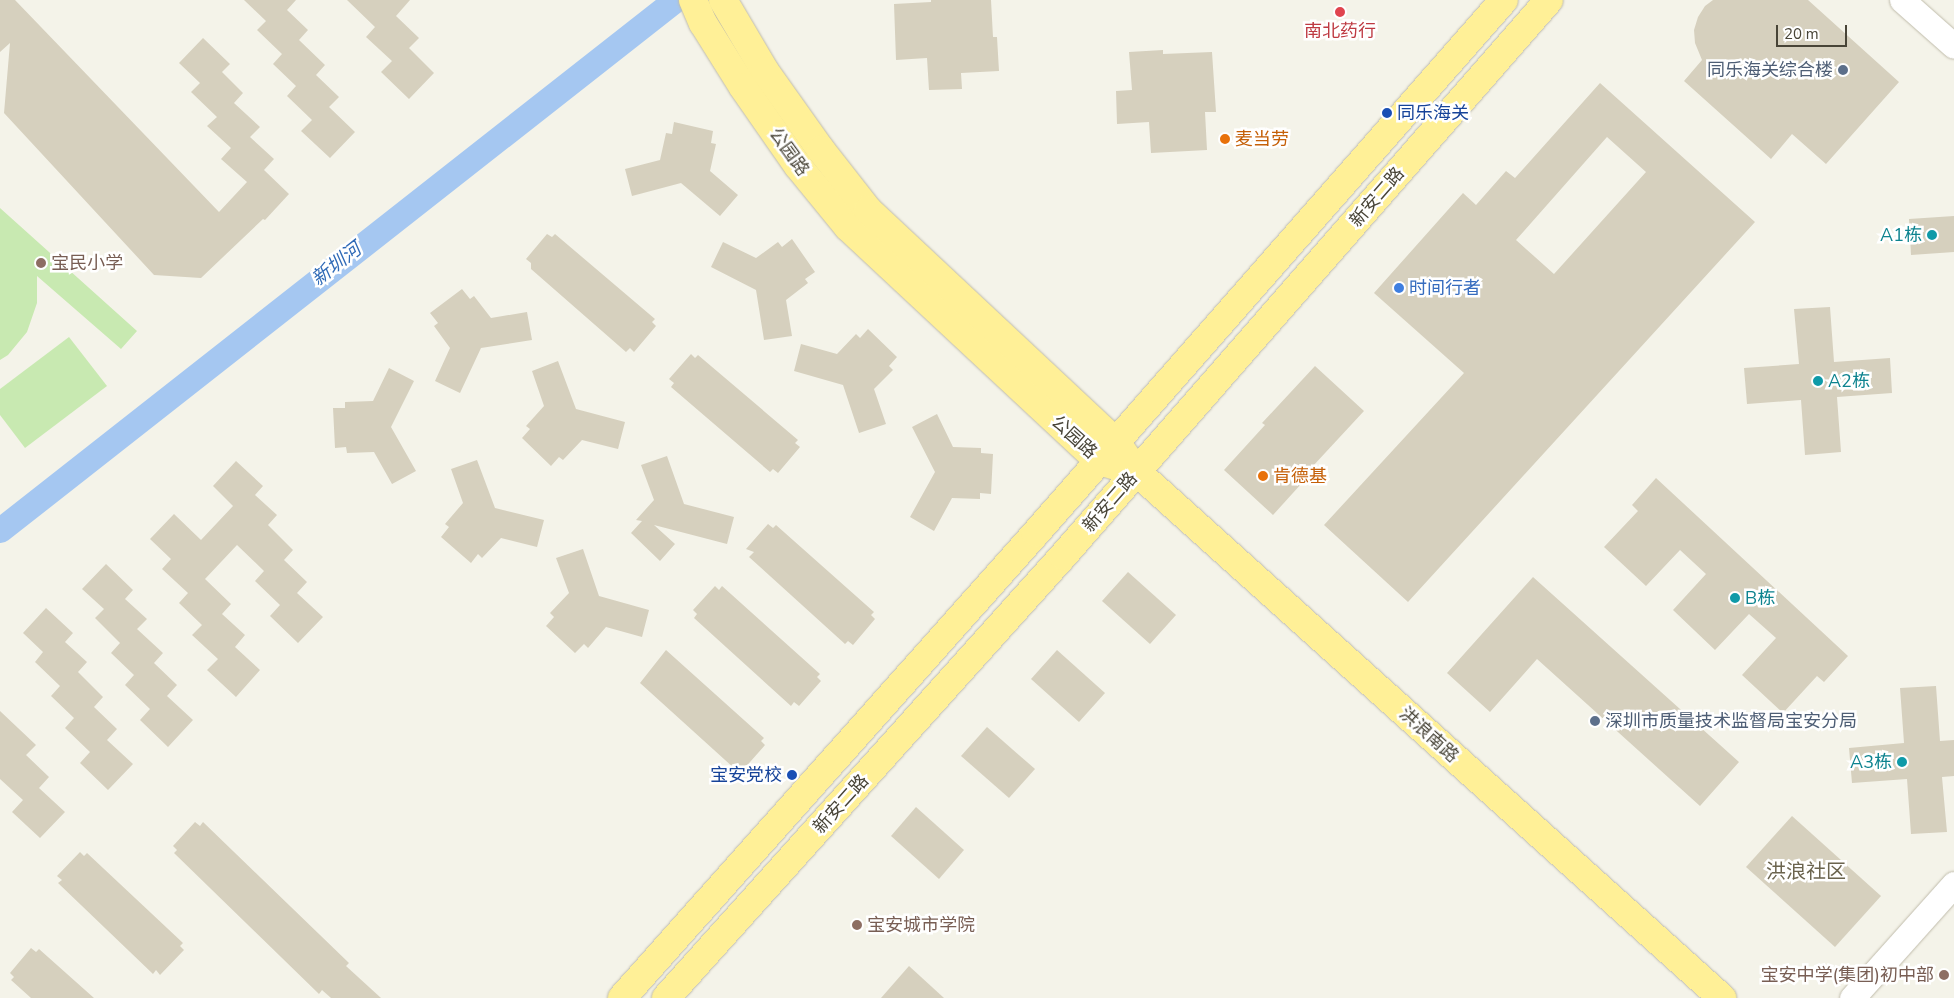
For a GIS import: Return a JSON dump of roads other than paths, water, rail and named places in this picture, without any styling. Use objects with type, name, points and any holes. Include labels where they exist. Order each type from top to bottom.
[{"type":"main road","name":"新安二路","points":[[622,998],[1108,451],[1504,0]]},
{"type":"main road","name":"新安二路","points":[[666,998],[1137,472],[1549,0]]},
{"type":"main road","name":"公园路","points":[[724,4],[765,70],[821,150],[868,210],[1108,451]]},
{"type":"main road","name":"公园路","points":[[698,11],[743,87],[798,166],[848,227],[1108,451],[1137,472]]},
{"type":"main road","name":"洪浪南路","points":[[1137,472],[1722,998]]},
{"type":"street","points":[[1902,0],[1954,46]]},
{"type":"street","points":[[1852,998],[1954,884]]},
{"type":"waterway","name":"新圳河","points":[[0,530],[675,0]]},
{"type":"place","name":"南北药行","points":[[1340,12]]},
{"type":"place","name":"同乐海关综合楼","points":[[1843,70]]},
{"type":"place","name":"同乐海关","points":[[1387,113]]},
{"type":"place","name":"麦当劳","points":[[1225,139]]},
{"type":"place","name":"A1栋","points":[[1932,235]]},
{"type":"place","name":"宝民小学","points":[[41,263]]},
{"type":"place","name":"时间行者","points":[[1399,288]]},
{"type":"place","name":"A2栋","points":[[1818,381]]},
{"type":"place","name":"肯德基","points":[[1263,476]]},
{"type":"place","name":"B栋","points":[[1735,598]]},
{"type":"place","name":"深圳市质量技术监督局宝安分局","points":[[1595,721]]},
{"type":"place","name":"A3栋","points":[[1902,762]]},
{"type":"place","name":"宝安党校","points":[[792,775]]},
{"type":"place","name":"宝安城市学院","points":[[857,925]]},
{"type":"place","name":"宝安中学(集团)初中部","points":[[1944,975]]},
{"type":"district","name":"洪浪社区","points":[[1806,871]]}]
